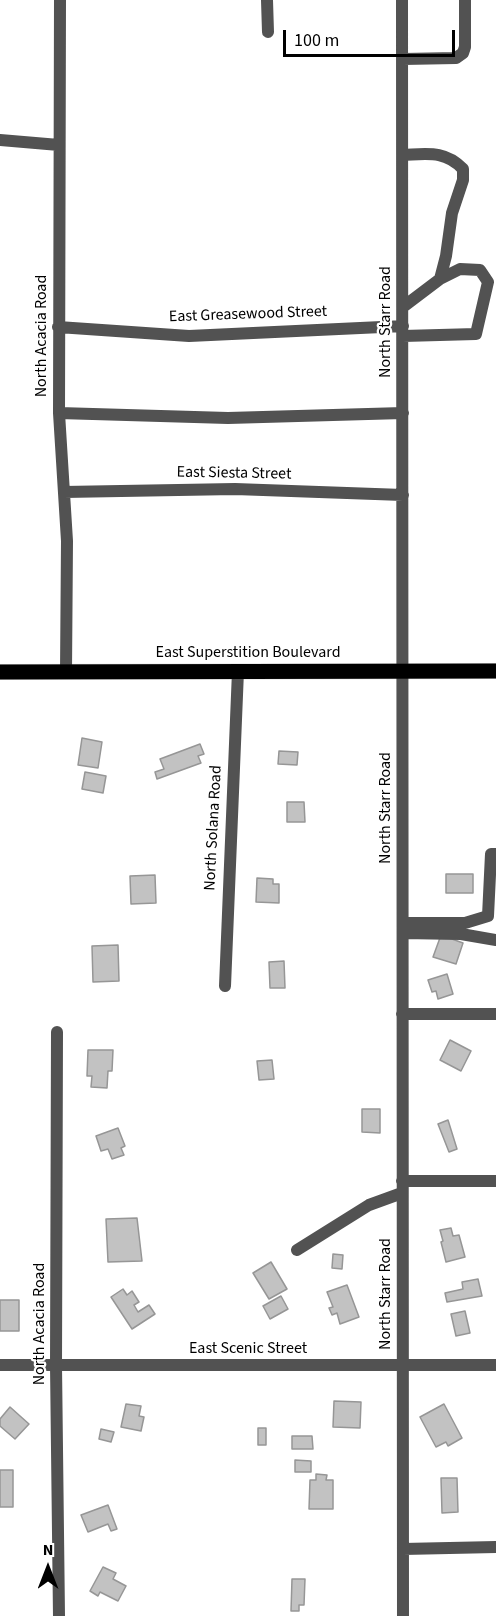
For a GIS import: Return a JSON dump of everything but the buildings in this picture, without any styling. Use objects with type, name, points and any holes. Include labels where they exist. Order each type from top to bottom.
[{"type":"main road","name":"East Superstition Boulevard","points":[[0,672],[496,671]]},
{"type":"street","name":"North Acacia Road","points":[[60,0],[58,327],[59,413],[68,541],[66,672]]},
{"type":"street","points":[[267,0],[268,32]]},
{"type":"street","name":"North Starr Road","points":[[402,0],[403,1616]]},
{"type":"street","points":[[403,59],[456,58],[463,53],[465,0]]},
{"type":"street","points":[[0,140],[59,145]]},
{"type":"street","points":[[403,154],[439,154],[454,159],[463,169],[463,180],[452,213],[440,279],[403,307]]},
{"type":"street","name":"East Greasewood Street","points":[[58,327],[189,336],[403,331],[476,334],[488,282],[480,270],[460,269],[440,279]]},
{"type":"street","points":[[59,413],[228,418],[403,413]]},
{"type":"street","name":"East Siesta Street","points":[[64,492],[235,489],[403,495]]},
{"type":"street","name":"North Solana Road","points":[[225,986],[238,671]]},
{"type":"street","points":[[403,928],[465,923],[488,916],[491,854],[496,854]]},
{"type":"street","points":[[403,928],[496,940]]},
{"type":"street","points":[[402,1014],[496,1014]]},
{"type":"street","name":"North Acacia Road","points":[[57,1032],[56,1365],[59,1616]]},
{"type":"street","points":[[297,1250],[402,1187],[496,1182]]},
{"type":"street","name":"East Scenic Street","points":[[0,1365],[496,1365]]},
{"type":"street","points":[[403,1549],[496,1547]]}]
